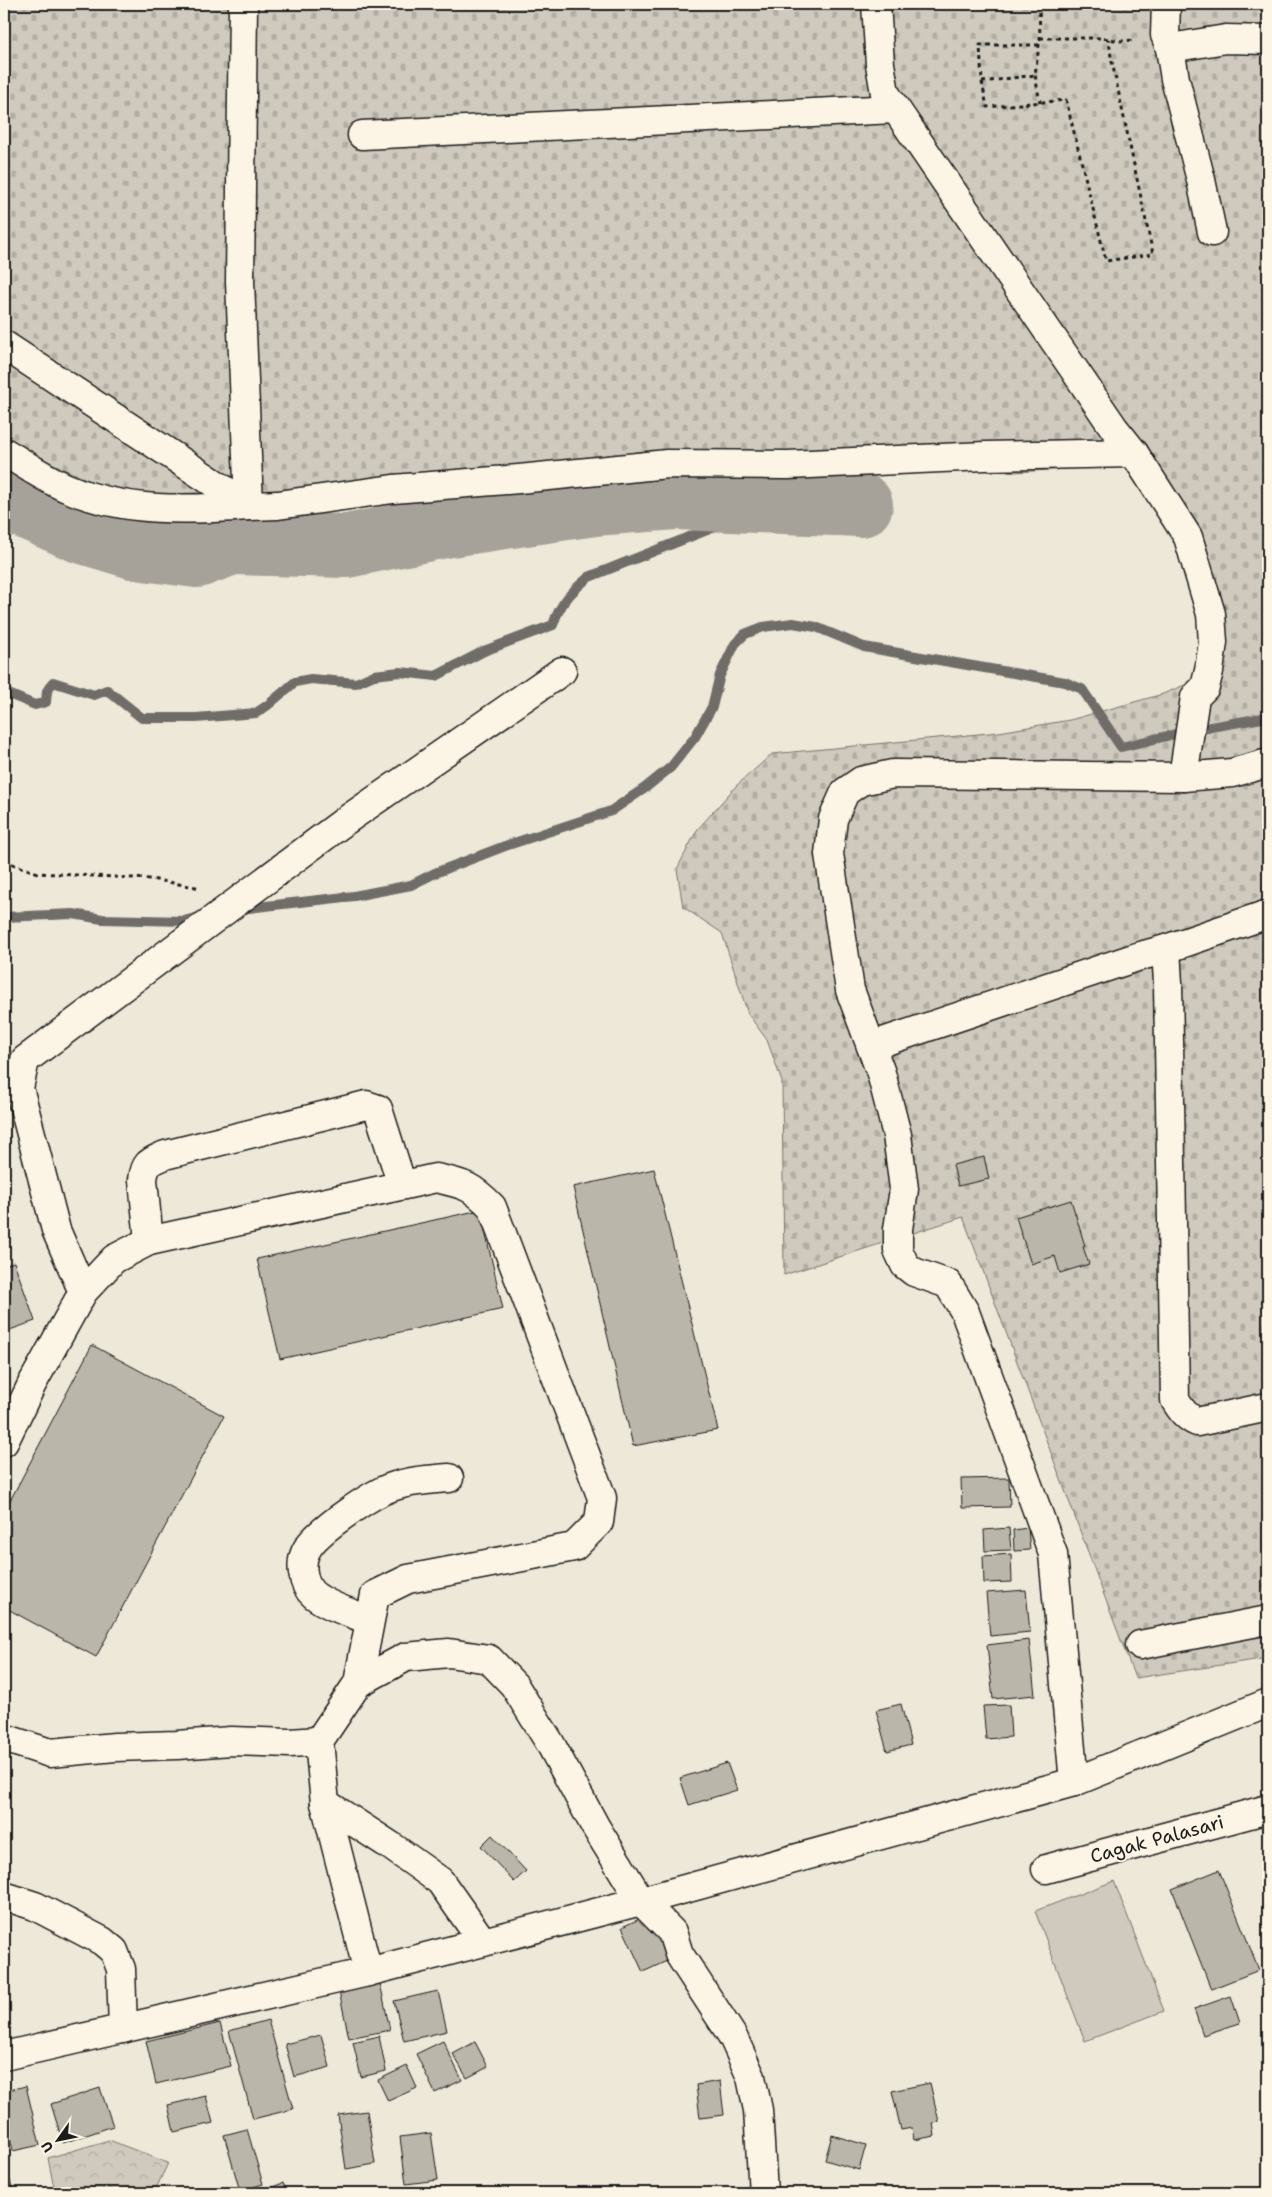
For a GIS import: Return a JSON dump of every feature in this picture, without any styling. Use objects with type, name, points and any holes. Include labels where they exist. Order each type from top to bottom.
[{"type":"main road","points":[[243,4],[240,281],[249,506]]},
{"type":"main road","points":[[876,4],[880,64],[886,93],[895,109],[1114,428],[1134,453],[1188,537],[1212,614],[1213,642],[1210,671],[1205,688],[1195,697],[1185,766]]},
{"type":"main road","points":[[1166,4],[1168,41],[1175,79],[1201,180],[1212,232]]},
{"type":"main road","points":[[1168,41],[1268,40]]},
{"type":"main road","points":[[362,136],[895,109]]},
{"type":"main road","points":[[4,345],[249,506]]},
{"type":"main road","points":[[4,452],[67,488],[97,498],[136,507],[185,510],[278,505],[394,488],[519,479],[667,464],[788,465],[985,456],[1134,453]]},
{"type":"main road","points":[[83,1292],[56,1230],[19,1088],[24,1060],[345,821],[562,671]]},
{"type":"main road","points":[[1074,1782],[1052,1554],[965,1312],[948,1284],[914,1272],[905,1265],[898,1250],[898,1229],[904,1189],[897,1135],[881,1073],[850,990],[829,854],[833,819],[844,792],[861,780],[892,774],[927,775],[1185,766],[1232,773],[1268,763]]},
{"type":"main road","points":[[871,1046],[1268,914]]},
{"type":"main road","points":[[1166,949],[1175,1400],[1183,1412],[1197,1422],[1268,1407]]},
{"type":"main road","points":[[149,1241],[143,1180],[144,1170],[149,1162],[165,1155],[366,1105],[378,1109],[402,1185]]},
{"type":"main road","points":[[4,1442],[32,1384],[83,1292],[114,1259],[149,1241],[436,1178],[459,1182],[477,1191],[492,1207],[602,1498],[599,1522],[574,1546],[408,1579],[375,1595],[358,1683],[319,1741],[325,1803],[368,1972]]},
{"type":"main road","points":[[369,1620],[313,1594],[306,1584],[303,1575],[303,1556],[307,1548],[317,1536],[383,1491],[410,1481],[449,1478]]},
{"type":"main road","points":[[1140,1644],[1268,1620]]},
{"type":"main road","points":[[358,1683],[406,1657],[449,1653],[489,1659],[514,1684],[550,1743],[595,1826],[641,1901],[672,1932],[679,1954],[725,2024],[752,2077],[758,2110],[763,2193]]},
{"type":"main road","points":[[4,2056],[368,1972],[641,1901],[1074,1782],[1268,1702]]},
{"type":"main road","points":[[4,1738],[50,1753],[231,1740],[290,1743],[319,1741]]},
{"type":"main road","points":[[325,1803],[440,1881],[483,1942]]},
{"type":"main road","name":"Cagak Palasari","points":[[1046,1870],[1268,1808]]},
{"type":"main road","points":[[4,1896],[35,1906],[102,1941],[114,1951],[121,1969],[123,2029]]},
{"type":"path","points":[[1039,4],[1040,38],[1035,75],[1040,103]]},
{"type":"path","points":[[1040,38],[1168,41]]},
{"type":"path","points":[[1039,45],[980,44],[982,82],[987,107],[1066,100],[1106,261],[1153,254],[1109,39]]},
{"type":"path","points":[[982,82],[1035,75]]},
{"type":"path","points":[[4,861],[38,873],[151,879],[241,899]]},
{"type":"green space","points":[[4,4],[1268,4],[1268,1658],[1135,1678],[963,1217],[784,1275],[782,1082],[767,1040],[748,1014],[722,933],[683,907],[677,869],[697,830],[736,786],[772,754],[999,732],[1070,720],[1163,694],[1199,679],[1205,651],[1185,545],[1130,457],[1121,466],[1015,472],[921,460],[682,453],[235,495],[174,499],[143,497],[122,492],[82,477],[4,438]]},
{"type":"green space","points":[[1114,1881],[1164,2011],[1085,2041],[1035,1911]]},
{"type":"green space","points":[[109,2140],[168,2163],[154,2193],[55,2193],[48,2158]]},
{"type":"building","points":[[984,1157],[989,1179],[958,1186],[953,1165]]},
{"type":"building","points":[[654,1169],[718,1430],[633,1446],[573,1187]]},
{"type":"building","points":[[1071,1200],[1089,1264],[1060,1273],[1055,1256],[1031,1264],[1016,1217]]},
{"type":"building","points":[[480,1210],[503,1309],[280,1359],[257,1259]]},
{"type":"building","points":[[14,1262],[35,1321],[4,1332],[4,1266]]},
{"type":"building","points":[[92,1345],[224,1416],[96,1657],[4,1607],[4,1512]]},
{"type":"building","points":[[1009,1478],[1010,1507],[962,1508],[961,1479]]},
{"type":"building","points":[[1009,1528],[1011,1550],[985,1551],[984,1530]]},
{"type":"building","points":[[1028,1528],[1030,1550],[1014,1551],[1013,1530]]},
{"type":"building","points":[[1011,1554],[1012,1582],[984,1583],[983,1556]]},
{"type":"building","points":[[1026,1590],[1030,1632],[990,1636],[986,1593]]},
{"type":"building","points":[[1029,1640],[1035,1695],[993,1699],[987,1645]]},
{"type":"building","points":[[901,1704],[911,1745],[887,1751],[876,1710]]},
{"type":"building","points":[[1009,1705],[1011,1737],[986,1739],[983,1706]]},
{"type":"building","points":[[727,1763],[737,1790],[689,1805],[680,1778]]},
{"type":"building","points":[[492,1835],[526,1871],[514,1882],[481,1846]]},
{"type":"building","points":[[1219,1870],[1259,1970],[1211,1989],[1172,1889]]},
{"type":"building","points":[[648,1915],[669,1960],[643,1972],[622,1927]]},
{"type":"building","points":[[380,1983],[390,2030],[349,2038],[339,1991]]},
{"type":"building","points":[[438,1991],[447,2031],[404,2041],[394,2001]]},
{"type":"building","points":[[1231,1996],[1240,2023],[1203,2035],[1194,2009]]},
{"type":"building","points":[[268,2020],[293,2109],[253,2119],[229,2031]]},
{"type":"building","points":[[220,2023],[231,2066],[156,2084],[146,2041]]},
{"type":"building","points":[[321,2035],[330,2067],[294,2077],[285,2044]]},
{"type":"building","points":[[379,2036],[386,2071],[361,2077],[353,2042]]},
{"type":"building","points":[[443,2041],[462,2080],[435,2093],[416,2054]]},
{"type":"building","points":[[475,2042],[488,2067],[467,2078],[453,2054]]},
{"type":"building","points":[[407,2066],[417,2088],[388,2101],[378,2080]]},
{"type":"building","points":[[720,2081],[724,2115],[700,2118],[696,2085]]},
{"type":"building","points":[[930,2083],[939,2122],[933,2123],[935,2136],[914,2140],[912,2128],[901,2130],[892,2091]]},
{"type":"building","points":[[26,2086],[40,2145],[13,2151],[4,2109],[4,2091]]},
{"type":"building","points":[[100,2088],[113,2126],[63,2143],[51,2104]]},
{"type":"building","points":[[206,2096],[213,2123],[174,2132],[168,2105]]},
{"type":"building","points":[[367,2111],[375,2164],[346,2169],[338,2115]]},
{"type":"building","points":[[247,2129],[263,2184],[240,2191],[224,2135]]},
{"type":"building","points":[[431,2133],[438,2180],[406,2184],[400,2137]]},
{"type":"building","points":[[832,2135],[866,2145],[859,2170],[825,2160]]},
{"type":"building","points":[[4,2162],[14,2193],[4,2193]]},
{"type":"building","points":[[283,2183],[287,2193],[265,2193],[264,2190]]},
{"type":"waterway","points":[[4,489],[21,505],[80,531],[137,548],[197,556],[232,543],[347,546],[450,525],[594,504],[675,498],[861,505]]},
{"type":"waterway","points":[[4,692],[35,705],[46,702],[47,691],[53,682],[94,695],[107,690],[142,718],[196,718],[256,713],[295,682],[311,679],[356,683],[374,675],[400,672],[436,676],[484,651],[553,625],[559,610],[567,598],[589,577],[722,524],[799,502]]},
{"type":"waterway","points":[[240,909],[354,896],[411,885],[435,873],[505,846],[611,811],[645,788],[671,767],[695,737],[712,707],[720,675],[735,644],[745,634],[763,627],[793,623],[816,627],[864,647],[1065,682],[1082,689],[1121,747],[1188,731],[1268,717]]},
{"type":"waterway","points":[[4,917],[73,914],[102,919],[184,921],[202,916]]}]
